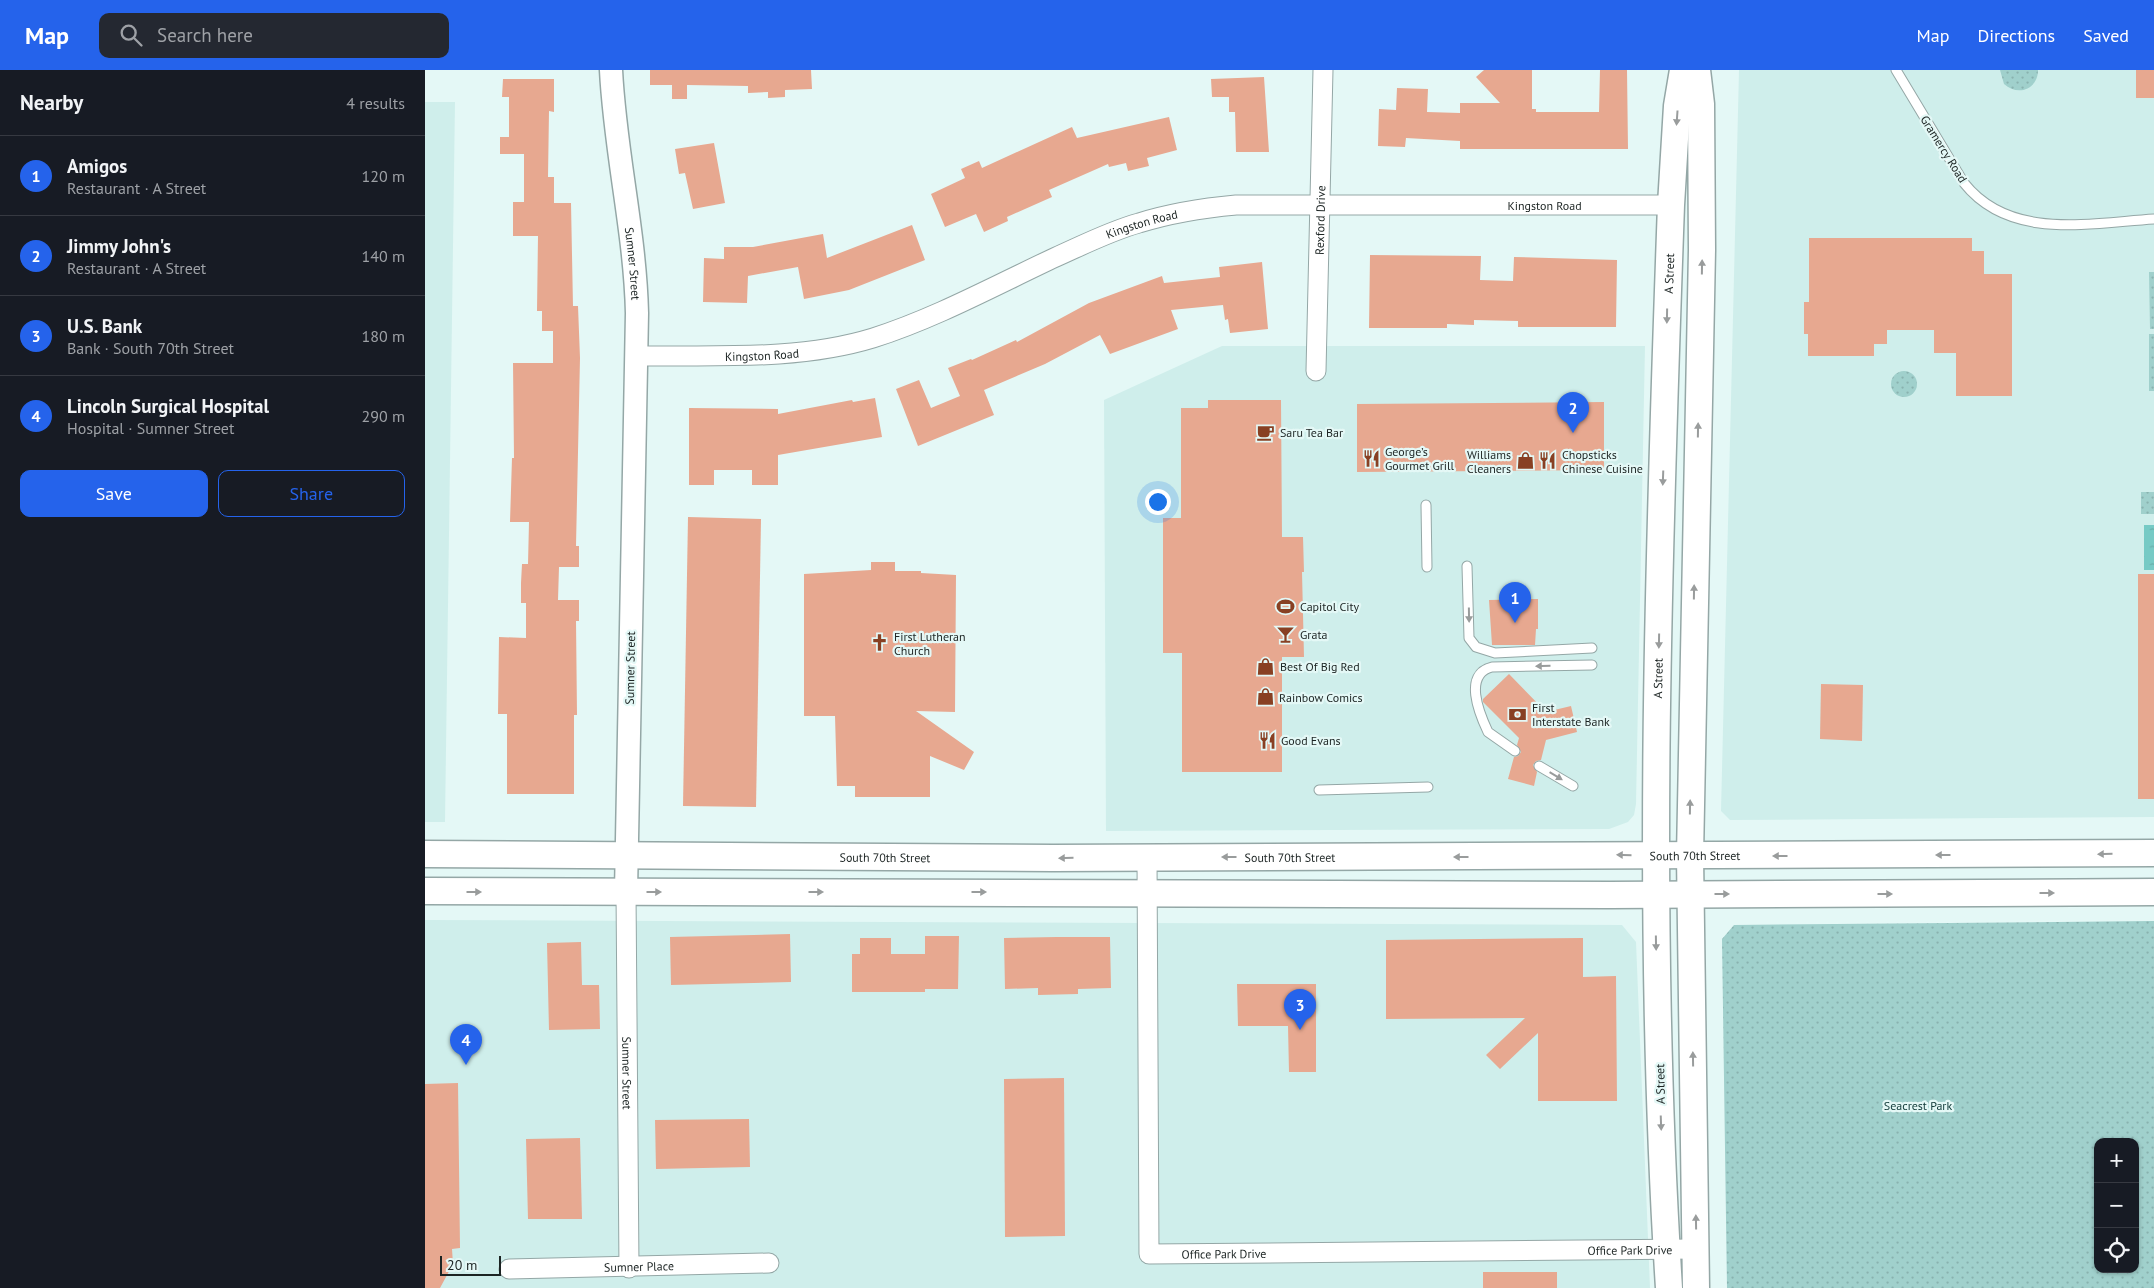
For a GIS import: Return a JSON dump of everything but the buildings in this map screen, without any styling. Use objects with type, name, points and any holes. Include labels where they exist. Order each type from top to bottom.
[{"type":"main road","name":"A Street","points":[[1669,1288],[1661,1126],[1656,856],[1671,205],[1677,106],[1683,70]]},
{"type":"main road","points":[[1696,1288],[1690,856],[1702,250],[1701,104],[1697,70]]},
{"type":"main road","name":"South 70th Street","points":[[425,854],[1147,857],[2154,853]]},
{"type":"main road","points":[[425,892],[1690,894],[2154,892]]},
{"type":"street","name":"Sumner Street","points":[[611,70],[615,132],[635,265],[636,356],[626,856],[629,1268]]},
{"type":"street","name":"Rexford Drive","points":[[1316,371],[1323,70]]},
{"type":"street","name":"Kingston Road","points":[[636,356],[779,354],[829,348],[871,338],[912,324],[1091,240],[1138,223],[1211,207],[1235,205],[1671,205]]},
{"type":"street","name":"Office Park Drive","points":[[1147,857],[1149,1254],[1696,1249]]},
{"type":"street","name":"Sumner Place","points":[[509,1269],[629,1268],[769,1263]]},
{"type":"lane","name":"Gramercy Road","points":[[1896,70],[1964,183],[1979,198],[1997,210],[2017,219],[2043,224],[2154,219]]},
{"type":"lane","points":[[1426,505],[1427,567]]},
{"type":"lane","points":[[1467,566],[1469,638],[1476,647],[1495,653],[1592,648]]},
{"type":"lane","points":[[1515,751],[1488,732],[1477,704],[1476,689],[1478,675],[1483,669],[1492,667],[1592,665]]},
{"type":"lane","points":[[1539,766],[1573,786]]},
{"type":"lane","points":[[1319,790],[1428,787]]},
{"type":"shaded area","points":[[1739,70],[2154,70],[2154,817],[1730,820],[1721,811]]},
{"type":"shaded area","points":[[425,102],[455,102],[445,822],[425,822]]},
{"type":"shaded area","points":[[1222,346],[1645,346],[1636,804],[1634,815],[1628,822],[1609,829],[1106,831],[1104,400]]},
{"type":"shaded area","points":[[425,920],[1622,925],[1636,942],[1650,1288],[425,1288]]},
{"type":"green space","points":[[2000,70],[2038,70],[2035,82],[2031,86],[2026,89],[2015,90],[2004,84]]},
{"type":"green space","points":[[2149,272],[2154,272],[2154,329],[2150,329]]},
{"type":"green space","points":[[2149,334],[2154,334],[2154,391],[2149,391]]},
{"type":"green space","points":[[1904,371],[1913,375],[1917,384],[1913,393],[1904,397],[1895,393],[1891,384],[1895,375]]},
{"type":"green space","points":[[2141,492],[2154,492],[2154,514],[2141,514]]},
{"type":"green space","name":"Seacrest Park","points":[[2154,921],[2154,1288],[1727,1288],[1722,939],[1734,925]]},
{"type":"water","points":[[2144,525],[2154,525],[2154,570],[2144,570]]},
{"type":"place","name":"Saru Tea Bar","points":[[1266,432]]},
{"type":"place","name":"Jimmy John's","points":[[1573,433]]},
{"type":"place","name":"George’s Gourmet Grill","points":[[1371,458]]},
{"type":"place","name":"Williams Cleaners","points":[[1525,461]]},
{"type":"place","name":"Chopsticks Chinese Cuisine","points":[[1548,461]]},
{"type":"place","name":"Capitol City","points":[[1286,606]]},
{"type":"place","name":"Amigos","points":[[1515,623]]},
{"type":"place","name":"Grata","points":[[1286,634]]},
{"type":"place","name":"First Lutheran Church","points":[[880,643]]},
{"type":"place","name":"Best Of Big Red","points":[[1266,666]]},
{"type":"place","name":"Rainbow Comics","points":[[1265,697]]},
{"type":"place","name":"First Interstate Bank","points":[[1518,714]]},
{"type":"place","name":"Good Evans","points":[[1267,740]]},
{"type":"place","name":"U.S. Bank","points":[[1300,1030]]},
{"type":"place","name":"Lincoln Surgical Hospital","points":[[466,1065]]}]
